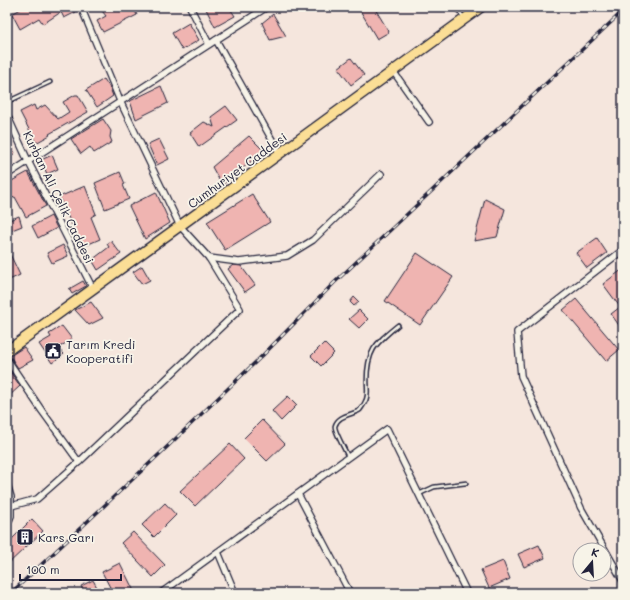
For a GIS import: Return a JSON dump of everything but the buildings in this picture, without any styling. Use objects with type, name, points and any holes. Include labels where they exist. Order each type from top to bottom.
[{"type":"main road","name":"Cumhuriyet Caddesi","points":[[7,351],[481,7]]},
{"type":"street","points":[[11,506],[37,499],[79,462],[240,309],[209,258],[180,226],[120,101],[81,7]]},
{"type":"street","points":[[190,7],[209,44]]},
{"type":"street","points":[[7,175],[267,7]]},
{"type":"street","points":[[216,40],[280,154]]},
{"type":"street","points":[[393,71],[429,122]]},
{"type":"street","name":"Kurban Ali Çelik Caddesi","points":[[7,116],[28,161],[93,289]]},
{"type":"street","points":[[209,258],[239,262],[287,256],[314,240],[381,174]]},
{"type":"street","points":[[623,250],[517,332],[521,376],[581,508],[623,581]]},
{"type":"street","points":[[7,359],[79,462]]},
{"type":"street","points":[[161,593],[387,429],[467,593]]},
{"type":"street","points":[[7,484],[12,497],[11,516],[7,525]]},
{"type":"street","points":[[298,494],[350,593]]},
{"type":"street","points":[[218,552],[235,593]]},
{"type":"lane","points":[[456,7],[464,19]]},
{"type":"lane","points":[[7,102],[50,82]]},
{"type":"lane","points":[[348,457],[334,428],[342,417],[360,410],[366,402],[367,368],[371,352],[380,340],[398,325]]},
{"type":"lane","points":[[419,494],[434,487],[466,483]]},
{"type":"railway","points":[[11,593],[263,355],[334,283],[623,11]]},
{"type":"place","name":"Tarım Kredi Kooperatifi","points":[[53,351]]},
{"type":"place","name":"Kars Garı","points":[[25,537]]}]
